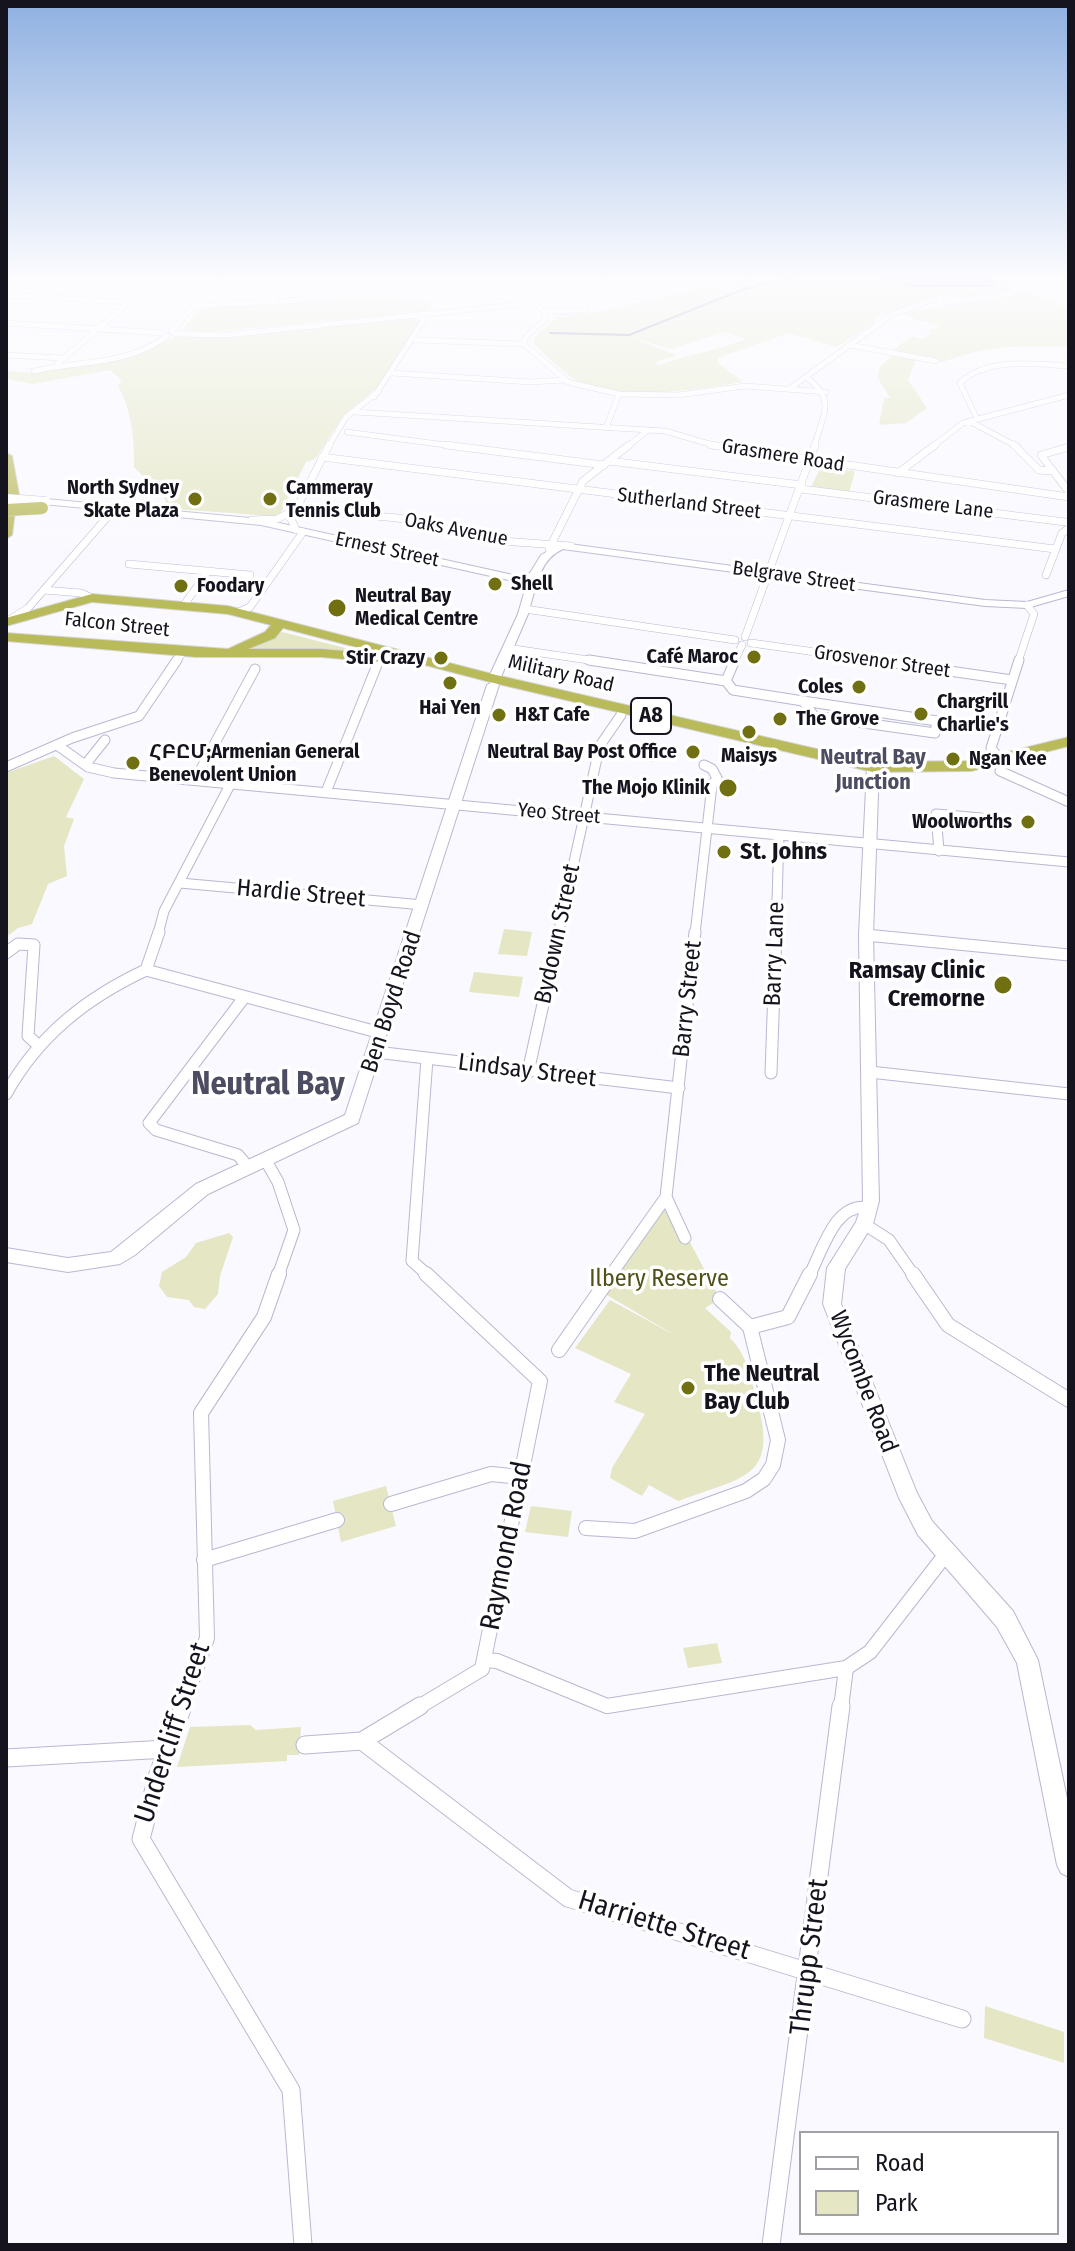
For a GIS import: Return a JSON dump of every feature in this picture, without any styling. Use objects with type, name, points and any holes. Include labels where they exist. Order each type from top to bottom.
[{"type":"highway","points":[[6,456],[6,535]]},
{"type":"highway","points":[[8,503],[44,506]]},
{"type":"highway","name":"Military Road","points":[[7,633],[73,602],[92,598],[184,605],[239,612],[621,715],[872,771],[945,777],[1069,749]]},
{"type":"highway","points":[[7,633],[73,602]]},
{"type":"highway","points":[[49,615],[44,628],[67,640]]},
{"type":"highway","points":[[224,654],[268,636],[280,623]]},
{"type":"highway","name":"Falcon Street","points":[[7,633],[224,654]]},
{"type":"highway","points":[[343,639],[380,658]]},
{"type":"highway","name":"Military Road","points":[[224,654],[329,654],[380,658],[872,771]]},
{"type":"highway","name":"Military Road","points":[[1000,765],[1069,741]]},
{"type":"street","points":[[239,612],[250,607],[300,531],[290,523],[293,511],[322,457],[344,424],[387,380]]},
{"type":"street","points":[[500,380],[564,380]]},
{"type":"street","points":[[565,380],[578,386],[619,394],[678,395],[738,386],[826,392]]},
{"type":"street","points":[[789,389],[802,380]]},
{"type":"street","points":[[810,380],[826,392]]},
{"type":"street","points":[[963,380],[960,383],[973,420],[1020,448],[1039,470],[1049,471]]},
{"type":"street","points":[[344,424],[350,411],[379,391]]},
{"type":"street","points":[[804,696],[809,710],[819,716],[935,733],[937,721],[817,703],[804,696],[733,690],[726,685],[802,487],[826,392]]},
{"type":"street","points":[[606,428],[619,394]]},
{"type":"street","points":[[898,473],[973,420],[1069,395]]},
{"type":"street","name":"Grasmere Road","points":[[355,412],[648,430],[684,435],[715,446],[1069,495]]},
{"type":"street","name":"Ben Boyd Road","points":[[6,1255],[68,1265],[114,1259],[137,1244],[189,1197],[352,1119],[494,682],[537,573],[559,548],[562,531],[583,481],[648,430]]},
{"type":"street","name":"Grasmere Lane","points":[[347,432],[802,487],[1067,523]]},
{"type":"street","points":[[1060,480],[1035,453],[1069,445]]},
{"type":"street","points":[[1069,445],[1041,455],[1069,495]]},
{"type":"street","name":"Sutherland Street","points":[[322,457],[1055,549]]},
{"type":"street","name":"Ernest Street","points":[[44,506],[249,520],[472,568],[537,573]]},
{"type":"street","points":[[7,633],[112,511]]},
{"type":"street","name":"Ernest Street","points":[[112,511],[300,531]]},
{"type":"street","points":[[249,520],[275,520],[293,511]]},
{"type":"street","points":[[213,523],[272,524],[293,511]]},
{"type":"street","name":"Oaks Avenue","points":[[293,511],[398,518],[502,541],[559,548]]},
{"type":"street","points":[[1046,575],[1067,523]]},
{"type":"street","name":"Belgrave Street","points":[[559,548],[985,603],[1027,605],[1069,593]]},
{"type":"street","points":[[129,564],[250,575]]},
{"type":"street","points":[[184,605],[208,571]]},
{"type":"street","name":"Military Road","points":[[44,590],[86,594],[92,598]]},
{"type":"street","points":[[1027,605],[1034,614],[991,748],[1000,765],[1069,802]]},
{"type":"street","name":"Grosvenor Street","points":[[525,609],[1012,680]]},
{"type":"street","points":[[507,648],[726,681]]},
{"type":"street","points":[[6,767],[139,716],[183,652]]},
{"type":"street","points":[[326,792],[380,658]]},
{"type":"street","points":[[195,780],[255,669]]},
{"type":"street","points":[[809,710],[817,703]]},
{"type":"street","name":"Bydown Street","points":[[528,1072],[600,746],[621,715]]},
{"type":"street","points":[[85,765],[105,740]]},
{"type":"street","name":"Yeo Street","points":[[57,745],[85,765],[105,772],[1069,862]]},
{"type":"street","points":[[635,752],[652,756]]},
{"type":"street","name":"Barry Street","points":[[666,1197],[707,828],[716,775],[703,767]]},
{"type":"street","points":[[867,1216],[870,1072],[866,935],[872,771]]},
{"type":"street","points":[[6,1094],[26,1058],[101,991],[146,970],[152,959],[164,911],[231,783]]},
{"type":"street","points":[[685,787],[712,790]]},
{"type":"street","points":[[939,851],[936,814],[981,818]]},
{"type":"street","name":"Barry Lane","points":[[771,1073],[779,835]]},
{"type":"street","name":"Hardie Street","points":[[180,883],[423,905]]},
{"type":"street","points":[[866,935],[1069,955]]},
{"type":"street","points":[[6,953],[18,944],[34,945],[28,1036],[39,1046]]},
{"type":"street","points":[[146,970],[243,999],[381,1033]]},
{"type":"street","points":[[243,999],[149,1123],[156,1130],[238,1155],[248,1167]]},
{"type":"street","name":"Lindsay Street","points":[[376,1052],[679,1088]]},
{"type":"street","name":"Raymond Road","points":[[427,1059],[412,1261],[540,1381],[485,1660],[497,1661],[607,1706],[846,1668],[855,1665],[870,1652],[946,1554]]},
{"type":"street","points":[[870,1072],[1069,1094]]},
{"type":"street","name":"Undercliff Street","points":[[265,1159],[278,1182],[294,1230],[264,1317],[201,1413],[207,1638],[167,1749],[141,1839],[291,2090],[303,2245]]},
{"type":"street","points":[[666,1197],[685,1238]]},
{"type":"street","points":[[559,1350],[666,1197]]},
{"type":"street","points":[[750,1327],[788,1317],[838,1218],[856,1205],[889,1240],[948,1325],[1069,1400]]},
{"type":"street","name":"Wycombe Road","points":[[867,1216],[836,1268],[833,1312],[909,1498],[925,1528],[988,1596],[1027,1660],[1069,1865]]},
{"type":"street","points":[[586,1528],[635,1531],[746,1491],[764,1479],[773,1465],[778,1440],[750,1327],[720,1299]]},
{"type":"street","points":[[391,1504],[491,1474],[521,1477]]},
{"type":"street","points":[[204,1560],[337,1520]]},
{"type":"street","points":[[305,1745],[362,1741],[482,1669],[485,1660]]},
{"type":"street","name":"Thrupp Street","points":[[771,2245],[846,1668]]},
{"type":"street","name":"Harriette Street","points":[[362,1741],[568,1898],[962,2019]]},
{"type":"street","points":[[6,1758],[167,1749]]},
{"type":"green space","points":[[12,380],[55,380],[33,384]]},
{"type":"green space","points":[[383,380],[343,416],[315,459],[306,462],[280,514],[272,516],[162,508],[166,500],[134,467],[131,425],[118,386],[122,381]]},
{"type":"green space","points":[[577,380],[743,382],[655,393],[609,391]]},
{"type":"green space","points":[[879,380],[908,380],[927,408],[906,423],[879,425],[884,398],[890,398]]},
{"type":"green space","points":[[821,467],[855,471],[849,493],[810,489]]},
{"type":"green space","points":[[282,632],[353,650],[241,651]]},
{"type":"green space","points":[[54,756],[84,779],[66,817],[74,819],[64,846],[67,876],[48,884],[32,924],[18,928],[6,937],[6,773]]},
{"type":"green space","points":[[504,929],[532,932],[527,956],[498,954]]},
{"type":"green space","points":[[474,972],[523,977],[519,997],[469,992]]},
{"type":"green space","name":"The Neutral Bay Club","points":[[666,1197],[720,1299],[705,1308],[731,1332],[730,1338],[746,1364],[762,1421],[763,1442],[760,1458],[752,1470],[740,1478],[678,1501],[649,1485],[642,1496],[610,1478],[612,1468],[645,1414],[614,1402],[631,1374],[575,1348],[610,1300],[678,1337],[600,1291]]},
{"type":"green space","points":[[229,1233],[233,1237],[220,1276],[218,1294],[205,1309],[194,1307],[189,1300],[167,1297],[159,1286],[162,1272],[186,1257],[196,1243]]},
{"type":"green space","points":[[386,1486],[396,1526],[341,1542],[333,1501]]},
{"type":"green space","points":[[531,1506],[572,1511],[568,1537],[525,1532]]},
{"type":"green space","points":[[717,1643],[722,1663],[688,1668],[683,1648]]},
{"type":"green space","points":[[250,1725],[256,1730],[301,1727],[299,1755],[287,1755],[287,1761],[177,1767],[190,1727]]},
{"type":"green space","points":[[985,2006],[1064,2032],[1064,2063],[984,2038]]},
{"type":"place","name":"North Sydney Skate Plaza","points":[[195,499]]},
{"type":"place","name":"Cammeray Tennis Club","points":[[270,499]]},
{"type":"place","name":"Shell","points":[[495,584]]},
{"type":"place","name":"Foodary","points":[[181,586]]},
{"type":"place","name":"Neutral Bay Medical Centre","points":[[337,608]]},
{"type":"place","name":"Café Maroc","points":[[754,657]]},
{"type":"place","name":"Stir Crazy","points":[[441,658]]},
{"type":"place","name":"Hai Yen","points":[[450,683]]},
{"type":"place","name":"Coles","points":[[859,687]]},
{"type":"place","name":"Chargrill Charlie's","points":[[921,714]]},
{"type":"place","name":"H&T Cafe","points":[[499,715]]},
{"type":"place","name":"The Grove","points":[[780,719]]},
{"type":"place","name":"Maisys","points":[[749,732]]},
{"type":"place","name":"Neutral Bay Post Office","points":[[693,752]]},
{"type":"place","name":"Ngan Kee","points":[[953,759]]},
{"type":"place","name":"ՀԲԸՄ;Armenian General Benevolent Union","points":[[133,763]]},
{"type":"place","name":"The Mojo Klinik","points":[[728,788]]},
{"type":"place","name":"Woolworths","points":[[1028,822]]},
{"type":"place","name":"St. Johns","points":[[724,852]]},
{"type":"place","name":"Ramsay Clinic Cremorne","points":[[1003,985]]},
{"type":"place","name":"The Neutral Bay Club","points":[[688,1388]]},
{"type":"district","name":"Neutral Bay Junction","points":[[873,770]]},
{"type":"district","name":"Neutral Bay","points":[[268,1085]]},
{"type":"park label","name":"Ilbery Reserve","points":[[659,1279]]}]
